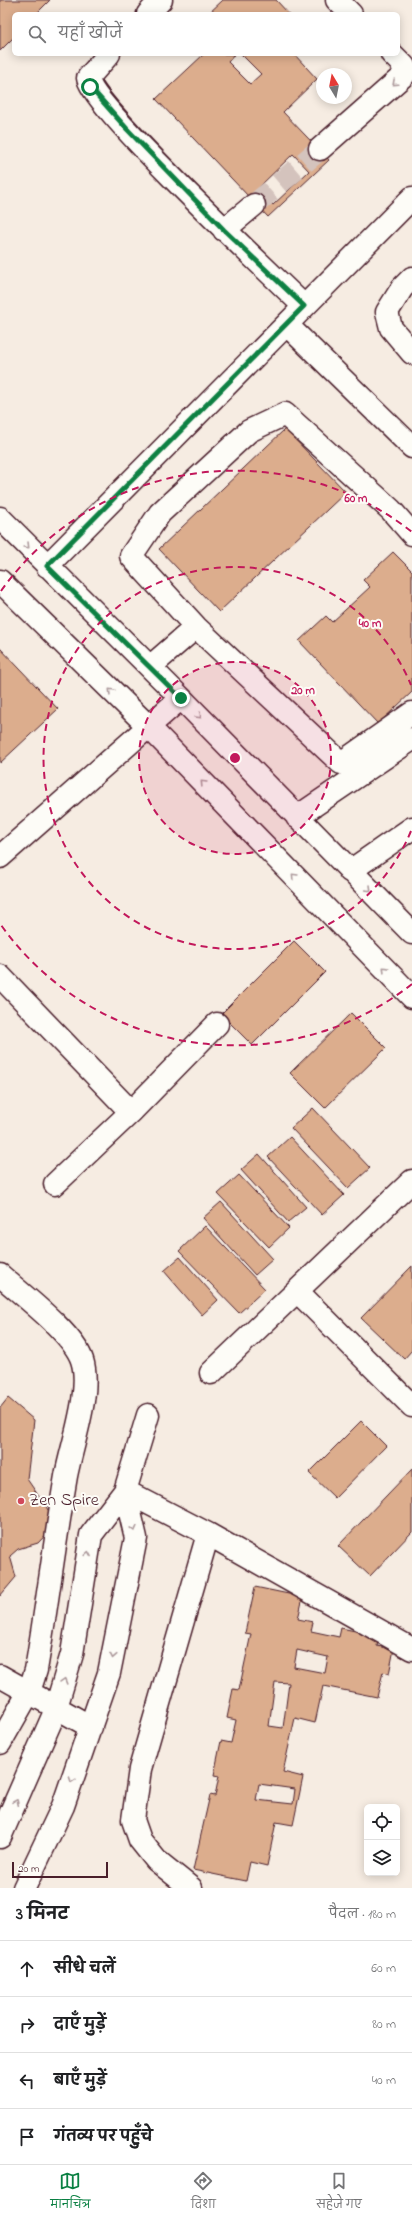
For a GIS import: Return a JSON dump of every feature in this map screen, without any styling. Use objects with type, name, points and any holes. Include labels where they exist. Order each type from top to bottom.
[{"type":"street","points":[[150,12],[161,0]]},
{"type":"street","points":[[337,0],[349,12]]},
{"type":"street","points":[[107,56],[90,74],[88,78],[90,87],[127,129],[224,230],[304,306]]},
{"type":"street","points":[[320,149],[404,75],[406,72],[404,66],[394,56]]},
{"type":"street","points":[[47,566],[412,198]]},
{"type":"street","points":[[224,230],[254,205]]},
{"type":"street","points":[[412,278],[402,288],[386,312],[391,328],[412,353]]},
{"type":"street","points":[[287,325],[412,447]]},
{"type":"street","points":[[412,534],[380,499],[285,414],[249,431],[166,507],[131,556],[196,627],[341,763],[412,713]]},
{"type":"street","points":[[0,518],[181,698],[412,933]]},
{"type":"street","points":[[0,581],[149,727],[412,997]]},
{"type":"street","points":[[150,667],[196,627]]},
{"type":"street","points":[[0,858],[91,775],[149,727],[181,698]]},
{"type":"street","points":[[297,817],[412,739]]},
{"type":"street","points":[[350,871],[412,828]]},
{"type":"street","points":[[0,976],[131,1112]]},
{"type":"street","points":[[55,1184],[131,1112],[217,1024]]},
{"type":"street","points":[[211,1373],[412,1181]]},
{"type":"street","points":[[0,1275],[65,1334],[81,1358],[84,1374],[80,1414],[66,1475],[36,1670],[29,1692],[0,1743]]},
{"type":"street","points":[[297,1291],[412,1406]]},
{"type":"street","points":[[0,1838],[56,1707],[72,1654],[91,1535],[125,1491],[148,1415]]},
{"type":"street","points":[[125,1491],[208,1534],[412,1649]]},
{"type":"street","points":[[24,1888],[63,1806],[109,1673],[136,1538],[125,1491]]},
{"type":"street","points":[[190,1888],[156,1860],[140,1840],[133,1820],[140,1769],[208,1534]]},
{"type":"street","points":[[0,1676],[91,1727]]},
{"type":"building","points":[[0,0],[50,0],[38,12],[12,12],[12,39],[0,51]]},
{"type":"building","points":[[223,0],[276,0],[287,12],[210,12]]},
{"type":"building","points":[[202,56],[233,56],[228,62],[250,84],[261,74],[243,56],[296,56],[316,78],[316,80],[283,112],[329,160],[268,217],[156,99]],"holes":[[[293,154],[309,171],[273,205],[258,188]]]},
{"type":"building","points":[[285,429],[346,492],[219,612],[159,549]]},
{"type":"building","points":[[393,552],[412,571],[412,692],[378,724],[299,641],[326,616],[332,622],[370,587],[363,580]]},
{"type":"building","points":[[0,648],[58,709],[0,763]]},
{"type":"building","points":[[294,941],[325,972],[252,1045],[221,1014]]},
{"type":"building","points":[[351,1013],[386,1048],[325,1108],[290,1073]]},
{"type":"building","points":[[313,1108],[370,1168],[348,1188],[291,1128]]},
{"type":"building","points":[[290,1137],[344,1195],[322,1215],[268,1157]]},
{"type":"building","points":[[259,1154],[306,1207],[288,1222],[241,1170]]},
{"type":"building","points":[[239,1175],[289,1228],[269,1247],[218,1194]]},
{"type":"building","points":[[221,1202],[273,1259],[255,1275],[203,1218]]},
{"type":"building","points":[[205,1226],[265,1289],[239,1313],[179,1251]]},
{"type":"building","points":[[180,1257],[218,1300],[202,1315],[164,1271]]},
{"type":"building","points":[[412,1266],[412,1350],[404,1359],[361,1318]]},
{"type":"building","name":"Zen Spire","points":[[8,1398],[34,1420],[27,1479],[57,1523],[38,1543],[18,1549],[10,1556],[16,1577],[0,1596],[0,1408]]},
{"type":"building","points":[[361,1421],[386,1446],[335,1498],[309,1473]]},
{"type":"building","points":[[412,1469],[412,1532],[370,1576],[338,1546]]},
{"type":"building","points":[[255,1587],[303,1597],[298,1619],[313,1622],[311,1631],[339,1637],[341,1628],[379,1636],[377,1646],[394,1649],[389,1674],[383,1672],[377,1697],[323,1686],[315,1723],[295,1718],[283,1772],[303,1777],[293,1825],[276,1822],[267,1866],[250,1862],[246,1881],[193,1870],[210,1795],[215,1796],[219,1776],[214,1775],[221,1741],[231,1743],[236,1720],[227,1718],[233,1689],[239,1690],[251,1634],[245,1633]],"holes":[[[297,1650],[328,1657],[325,1673],[294,1667]],[[275,1682],[289,1683],[283,1728],[269,1726]],[[259,1784],[295,1789],[293,1804],[256,1800]]]},
{"type":"tunnel","points":[[254,205],[320,149]]},
{"type":"place","name":"Zen Spire","points":[[21,1501]]},
{"type":"route","points":[[90,87],[127,129],[224,230],[304,306],[47,566],[181,698]]}]
